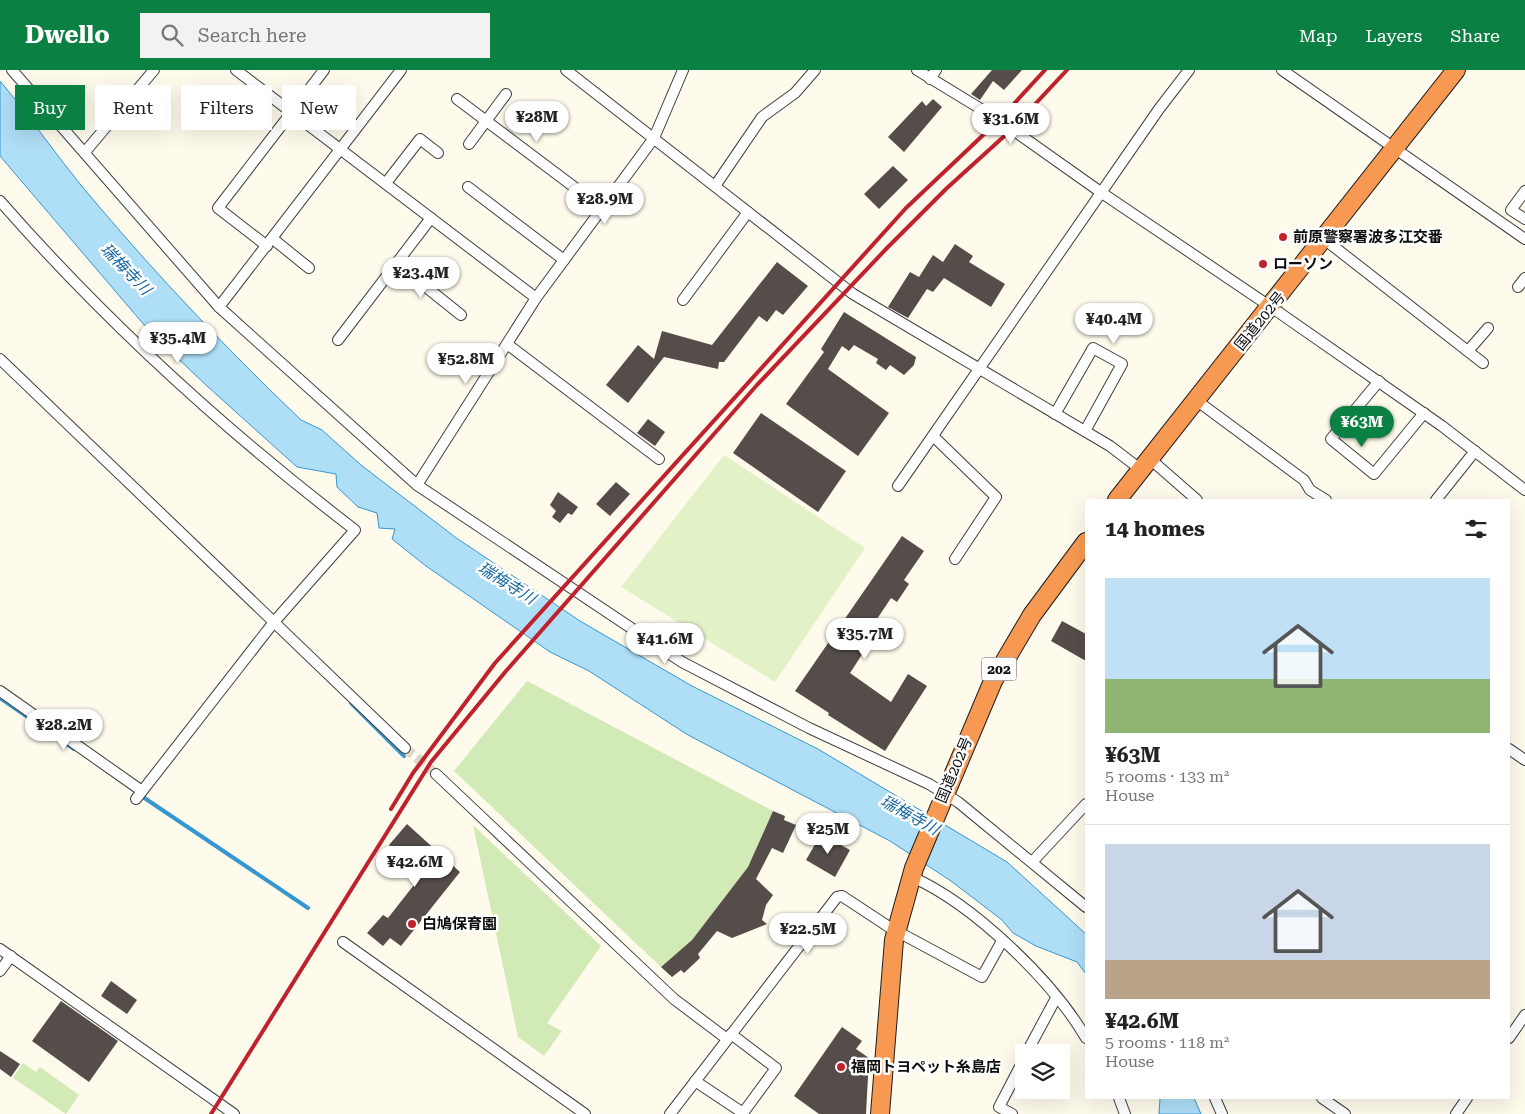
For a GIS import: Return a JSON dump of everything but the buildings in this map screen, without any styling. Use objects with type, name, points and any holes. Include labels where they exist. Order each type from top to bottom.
[{"type":"highway","name":"国道202号","points":[[1119,499],[1456,70]]},
{"type":"highway","name":"国道202号","points":[[880,1114],[896,930],[913,872],[983,703],[1010,648],[1085,543]]},
{"type":"street","points":[[12,70],[219,307],[417,484],[682,662],[809,728],[929,784],[958,802],[1085,906]]},
{"type":"street","points":[[85,152],[154,70]]},
{"type":"street","points":[[236,70],[282,105]]},
{"type":"street","points":[[312,85],[324,70]]},
{"type":"street","points":[[219,307],[342,150],[401,70]]},
{"type":"street","points":[[566,70],[853,294],[1055,414],[1145,464],[1196,499]]},
{"type":"street","points":[[417,484],[536,298],[654,138],[683,70]]},
{"type":"street","points":[[716,186],[762,117],[796,93],[815,70]]},
{"type":"street","points":[[917,70],[999,120],[1102,193],[1271,307],[1424,413],[1525,490]]},
{"type":"street","points":[[930,79],[936,70]]},
{"type":"street","points":[[898,486],[1159,109],[1189,70]]},
{"type":"street","points":[[1282,70],[1525,239]]},
{"type":"street","points":[[470,144],[506,94]]},
{"type":"street","points":[[457,98],[602,208]]},
{"type":"street","points":[[282,124],[218,208],[309,268]]},
{"type":"street","points":[[315,130],[536,298]]},
{"type":"street","points":[[386,184],[420,139],[438,153]]},
{"type":"street","points":[[468,187],[564,260]]},
{"type":"street","points":[[1525,191],[1511,210],[1525,219]]},
{"type":"street","points":[[0,201],[124,331],[213,414],[298,486],[355,530],[274,622],[139,795],[0,691]]},
{"type":"street","points":[[683,300],[748,212]]},
{"type":"street","points":[[338,340],[431,218]]},
{"type":"street","points":[[1324,238],[1483,363]]},
{"type":"street","points":[[396,263],[461,314]]},
{"type":"street","points":[[1518,287],[1525,278]]},
{"type":"street","points":[[1468,351],[1488,328]]},
{"type":"street","points":[[507,344],[659,459]]},
{"type":"street","points":[[1055,414],[1093,348],[1122,364],[1085,431]]},
{"type":"street","points":[[0,359],[405,748]]},
{"type":"street","points":[[1379,382],[1331,439],[1374,474],[1424,413]]},
{"type":"street","points":[[1196,400],[1304,480],[1310,490],[1324,499]]},
{"type":"street","points":[[933,436],[996,498],[955,559]]},
{"type":"street","points":[[1437,499],[1475,451]]},
{"type":"street","points":[[1510,750],[1525,760]]},
{"type":"street","points":[[436,774],[674,1000],[776,1068],[743,1113],[695,1081]]},
{"type":"street","points":[[1033,862],[1085,805]]},
{"type":"street","points":[[913,872],[925,883],[975,917],[1035,971],[1085,1037]]},
{"type":"street","points":[[670,1114],[837,897],[842,896],[889,927],[982,977],[1002,941]]},
{"type":"street","points":[[343,942],[585,1114]]},
{"type":"street","points":[[0,949],[234,1114]]},
{"type":"street","points":[[0,971],[11,956]]},
{"type":"street","points":[[1032,1044],[1056,998]]},
{"type":"street","points":[[1510,1037],[1525,1015]]},
{"type":"street","points":[[1012,1114],[999,1107],[1015,1077]]},
{"type":"street","points":[[1119,1099],[1125,1114]]},
{"type":"street","points":[[1215,1099],[1222,1114]]},
{"type":"street","points":[[1323,1099],[1345,1114]]},
{"type":"street","points":[[1456,1114],[1466,1099]]},
{"type":"green space","points":[[724,455],[865,548],[775,682],[621,587]]},
{"type":"green space","points":[[527,681],[773,811],[748,867],[692,940],[661,967],[454,771]]},
{"type":"green space","points":[[473,825],[601,946],[547,1023],[562,1031],[544,1056],[518,1037]]},
{"type":"green space","points":[[23,1063],[36,1072],[40,1067],[79,1095],[66,1114],[13,1078]]},
{"type":"water","name":"瑞梅寺川","points":[[0,81],[15,100],[15,130],[38,130],[83,188],[170,287],[221,341],[301,420],[322,430],[361,465],[455,537],[580,621],[692,686],[818,749],[1007,862],[1085,933],[1085,973],[1077,962],[1036,946],[1013,933],[1002,920],[951,881],[890,841],[688,735],[589,671],[550,652],[426,566],[392,539],[395,529],[379,528],[377,513],[358,507],[337,487],[336,474],[297,467],[151,333],[0,156]]},
{"type":"water","points":[[1160,1099],[1194,1099],[1201,1114],[1159,1114]]},
{"type":"waterway","points":[[0,698],[74,749]]},
{"type":"waterway","points":[[351,703],[404,756]]},
{"type":"waterway","points":[[140,795],[308,908]]},
{"type":"tunnel","points":[[405,748],[436,774]]},
{"type":"railway","points":[[391,809],[413,773],[495,663],[906,208],[999,120],[1045,70]]},
{"type":"railway","points":[[211,1114],[431,762],[506,671],[757,385],[887,248],[947,188],[1011,130],[1067,70]]},
{"type":"place","name":"前原警察署波多江交番","points":[[1283,237]]},
{"type":"place","name":"ローソン","points":[[1263,264]]},
{"type":"place","name":"白鳩保育園","points":[[412,924]]},
{"type":"place","name":"福岡トヨペット糸島店","points":[[841,1067]]}]
